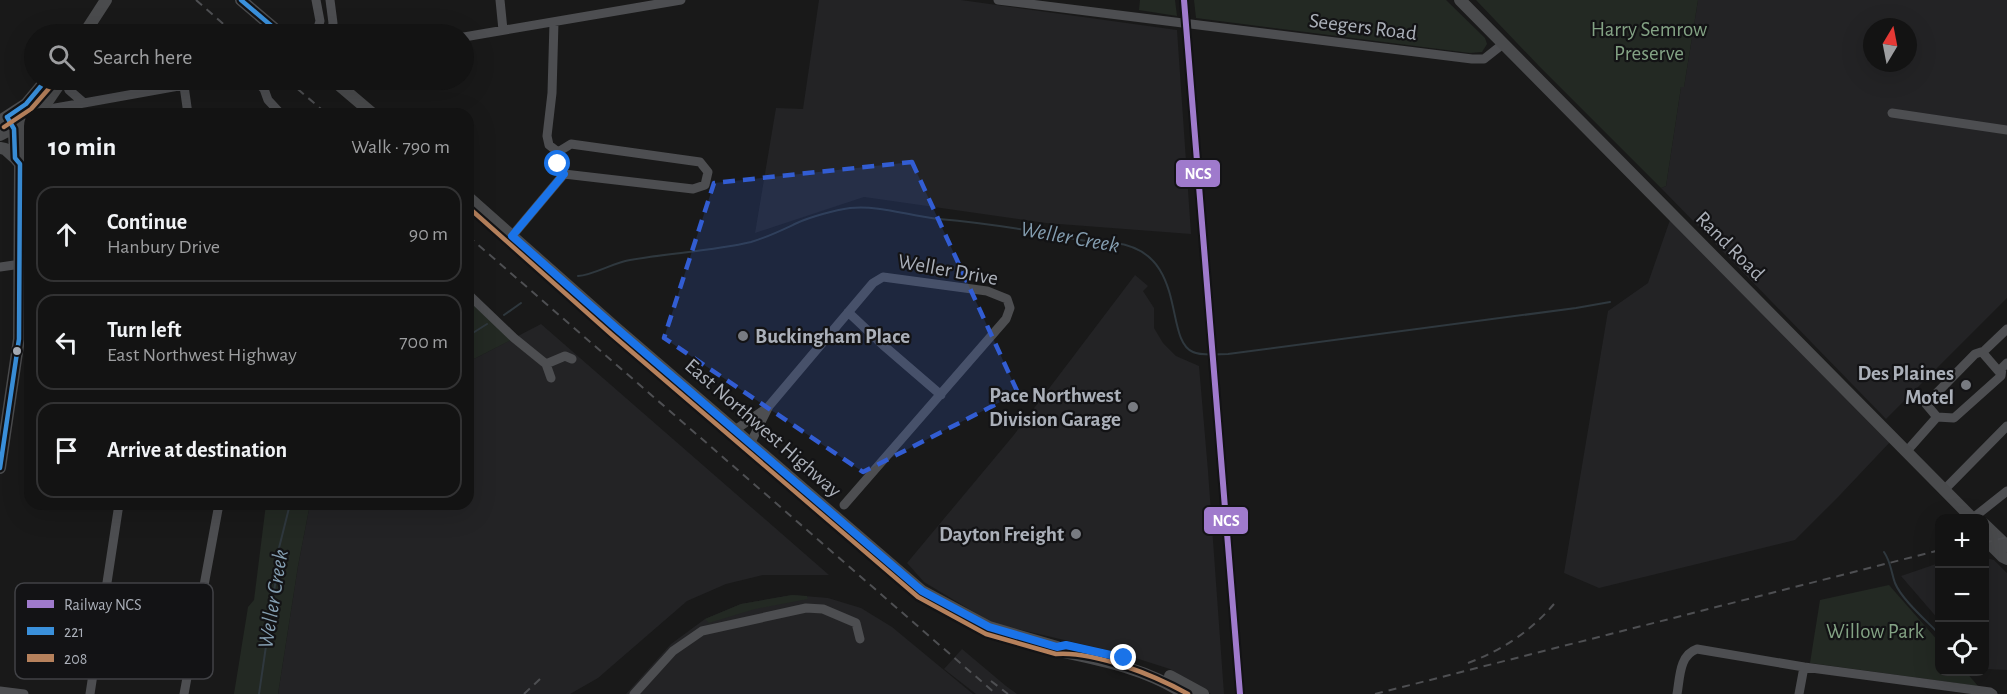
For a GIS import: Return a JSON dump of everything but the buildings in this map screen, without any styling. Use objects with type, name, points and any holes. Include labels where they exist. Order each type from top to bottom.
[{"type":"main road","points":[[90,24],[106,0]]},
{"type":"main road","points":[[241,0],[269,24]]},
{"type":"main road","name":"Rand Road","points":[[1460,0],[1967,514]]},
{"type":"main road","points":[[7,117],[39,90]]},
{"type":"main road","points":[[38,108],[55,90]]},
{"type":"main road","points":[[345,90],[366,108]]},
{"type":"main road","points":[[7,117],[24,119]]},
{"type":"main road","points":[[0,135],[24,121]]},
{"type":"main road","points":[[0,148],[5,149],[18,161],[24,225]]},
{"type":"main road","points":[[18,161],[24,159]]},
{"type":"main road","name":"East Northwest Highway","points":[[474,202],[616,328],[922,591],[989,627],[1057,647],[1063,652],[1122,665],[1169,684],[1185,694]]},
{"type":"main road","points":[[24,243],[21,264],[24,321]]},
{"type":"main road","points":[[0,468],[3,430],[24,344]]},
{"type":"main road","points":[[1989,529],[2007,546]]},
{"type":"main road","points":[[1989,543],[2007,559]]},
{"type":"main road","name":"East Northwest Highway","points":[[1057,647],[1066,645],[1124,658],[1171,676],[1203,694]]},
{"type":"street","points":[[316,0],[321,24]]},
{"type":"street","points":[[330,0],[333,24]]},
{"type":"street","points":[[501,0],[503,30]]},
{"type":"street","points":[[474,35],[554,22],[615,6],[681,0]]},
{"type":"street","name":"Seegers Road","points":[[998,0],[1472,59],[1484,58],[1503,44]]},
{"type":"street","points":[[554,22],[552,93],[547,136],[549,145],[558,152]]},
{"type":"street","points":[[69,90],[84,103]]},
{"type":"street","points":[[66,108],[160,90]]},
{"type":"street","points":[[185,90],[187,108]]},
{"type":"street","points":[[264,90],[268,100],[275,108]]},
{"type":"street","points":[[1892,113],[2007,130]]},
{"type":"street","points":[[558,152],[571,144],[700,162],[708,172],[705,185],[693,189],[564,174]]},
{"type":"street","points":[[558,152],[558,164],[564,174]]},
{"type":"street","points":[[512,236],[564,174]]},
{"type":"street","points":[[0,267],[21,264]]},
{"type":"street","name":"Weller Drive","points":[[848,312],[873,283],[883,277],[987,291],[1007,299],[1010,308],[1006,319],[941,395]]},
{"type":"street","points":[[474,300],[514,338],[546,364],[551,378]]},
{"type":"street","points":[[750,444],[769,406],[848,312],[941,395],[844,506]]},
{"type":"street","points":[[2007,329],[1982,352],[1975,354],[1926,404],[1937,417],[1954,418],[2001,376],[2002,368],[2007,363]]},
{"type":"street","points":[[1982,352],[2001,374]]},
{"type":"street","points":[[546,364],[565,356],[572,359]]},
{"type":"street","points":[[735,430],[769,406]]},
{"type":"street","points":[[1906,452],[1937,417]]},
{"type":"street","points":[[1944,490],[2007,426]]},
{"type":"street","points":[[1978,514],[2007,491]]},
{"type":"street","points":[[107,583],[118,510]]},
{"type":"street","points":[[204,583],[218,510]]},
{"type":"street","points":[[634,694],[673,651],[702,632],[806,608],[822,609],[856,623],[860,639]]},
{"type":"street","points":[[1677,694],[1684,659],[1691,651],[1704,650],[1993,694]]},
{"type":"street","points":[[1799,694],[1804,667]]},
{"type":"street","points":[[90,694],[92,679]]},
{"type":"street","points":[[184,694],[187,679]]},
{"type":"street","points":[[0,691],[24,694]]},
{"type":"highlighted area","points":[[912,162],[1018,393],[863,472],[664,338],[714,183]]},
{"type":"shaded area","points":[[819,0],[961,0],[1177,30],[1191,234],[1046,223],[864,197],[755,233],[776,108],[803,109]]},
{"type":"shaded area","points":[[1698,0],[2007,0],[2007,298],[1886,419],[1661,188],[1666,186],[1681,87],[1684,87]]},
{"type":"shaded area","points":[[1670,220],[1891,441],[1795,540],[1599,588],[1564,573],[1608,311],[1648,283]]},
{"type":"shaded area","name":"Dayton Freight","points":[[1135,275],[1148,286],[1143,291],[1154,308],[1154,328],[1163,343],[1176,356],[1199,366],[1224,694],[1211,694],[1170,669],[1120,653],[992,623],[924,582],[907,563],[1013,436]]},
{"type":"shaded area","points":[[541,324],[829,575],[763,575],[726,584],[687,601],[598,678],[570,694],[278,694],[309,510],[474,510],[474,359]]},
{"type":"shaded area","points":[[1989,559],[1994,560],[2007,573],[2007,670],[1989,669]]},
{"type":"shaded area","points":[[1935,565],[1935,615],[1901,576]]},
{"type":"shaded area","points":[[792,595],[828,598],[861,608],[892,627],[973,694],[626,694],[671,644],[705,619],[741,604]]},
{"type":"shaded area","points":[[962,649],[1017,694],[976,694],[944,669]]},
{"type":"green space","points":[[1140,0],[1175,0],[1177,16],[1139,10]]},
{"type":"green space","points":[[1194,0],[1446,0],[1485,38],[1487,44],[1482,52],[1470,53],[1196,18]]},
{"type":"green space","name":"Harry Semrow Preserve","points":[[1476,0],[1698,0],[1684,87],[1681,87],[1666,186],[1661,188]]},
{"type":"green space","points":[[474,306],[511,340],[474,359]]},
{"type":"green space","points":[[265,510],[309,510],[278,694],[234,694],[248,607],[254,600]]},
{"type":"green space","name":"Willow Park","points":[[1889,585],[1935,637],[1935,676],[1969,676],[1978,686],[1810,663],[1820,600]]},
{"type":"green space","points":[[792,595],[807,596],[808,599],[755,609],[709,623],[705,619],[741,604]]},
{"type":"waterway","name":"Weller Creek","points":[[578,276],[630,260],[751,242],[816,216],[861,207],[1113,243],[1138,250],[1154,262],[1164,278],[1184,344],[1193,352],[1200,354],[1228,354],[1610,302]]},
{"type":"waterway","name":"Weller Creek","points":[[504,315],[521,303]]},
{"type":"waterway","name":"Weller Creek","points":[[474,332],[487,324]]},
{"type":"waterway","name":"Weller Creek","points":[[259,694],[277,571],[276,560],[288,510]]},
{"type":"waterway","name":"Weller Creek","points":[[1884,552],[1898,590],[1935,630]]},
{"type":"railway","points":[[196,0],[224,24]]},
{"type":"railway","points":[[299,90],[320,108]]},
{"type":"railway","points":[[474,241],[996,694]]},
{"type":"railway","points":[[1989,542],[2007,537]]},
{"type":"railway","points":[[1375,694],[1935,551]]},
{"type":"railway","points":[[1468,663],[1515,639],[1554,604]]},
{"type":"railway","points":[[524,694],[540,679]]},
{"type":"railway","points":[[991,681],[1008,694]]},
{"type":"rail line","name":"NCS","points":[[1184,0],[1240,694]]},
{"type":"transit line","name":"221","points":[[241,0],[269,24]]},
{"type":"transit line","name":"221","points":[[7,117],[26,104],[38,90]]},
{"type":"transit line","name":"208","points":[[32,108],[48,90]]},
{"type":"transit line","name":"208","points":[[4,127],[24,114]]},
{"type":"transit line","name":"221","points":[[0,468],[19,339],[20,164],[15,158],[14,129],[7,117]]},
{"type":"transit line","name":"208","points":[[474,212],[611,334],[918,597],[986,634],[1056,654],[1088,656],[1106,660],[1158,679],[1188,694]]},
{"type":"place","name":"Buckingham Place","points":[[743,336]]},
{"type":"place","name":"Des Plaines Motel","points":[[1966,385]]},
{"type":"place","name":"Pace Northwest Division Garage","points":[[1133,407]]},
{"type":"place","name":"Dayton Freight","points":[[1076,534]]},
{"type":"route","points":[[558,164],[564,174],[512,236],[616,328],[922,591],[989,627],[1057,647],[1066,645],[1124,658]]}]
